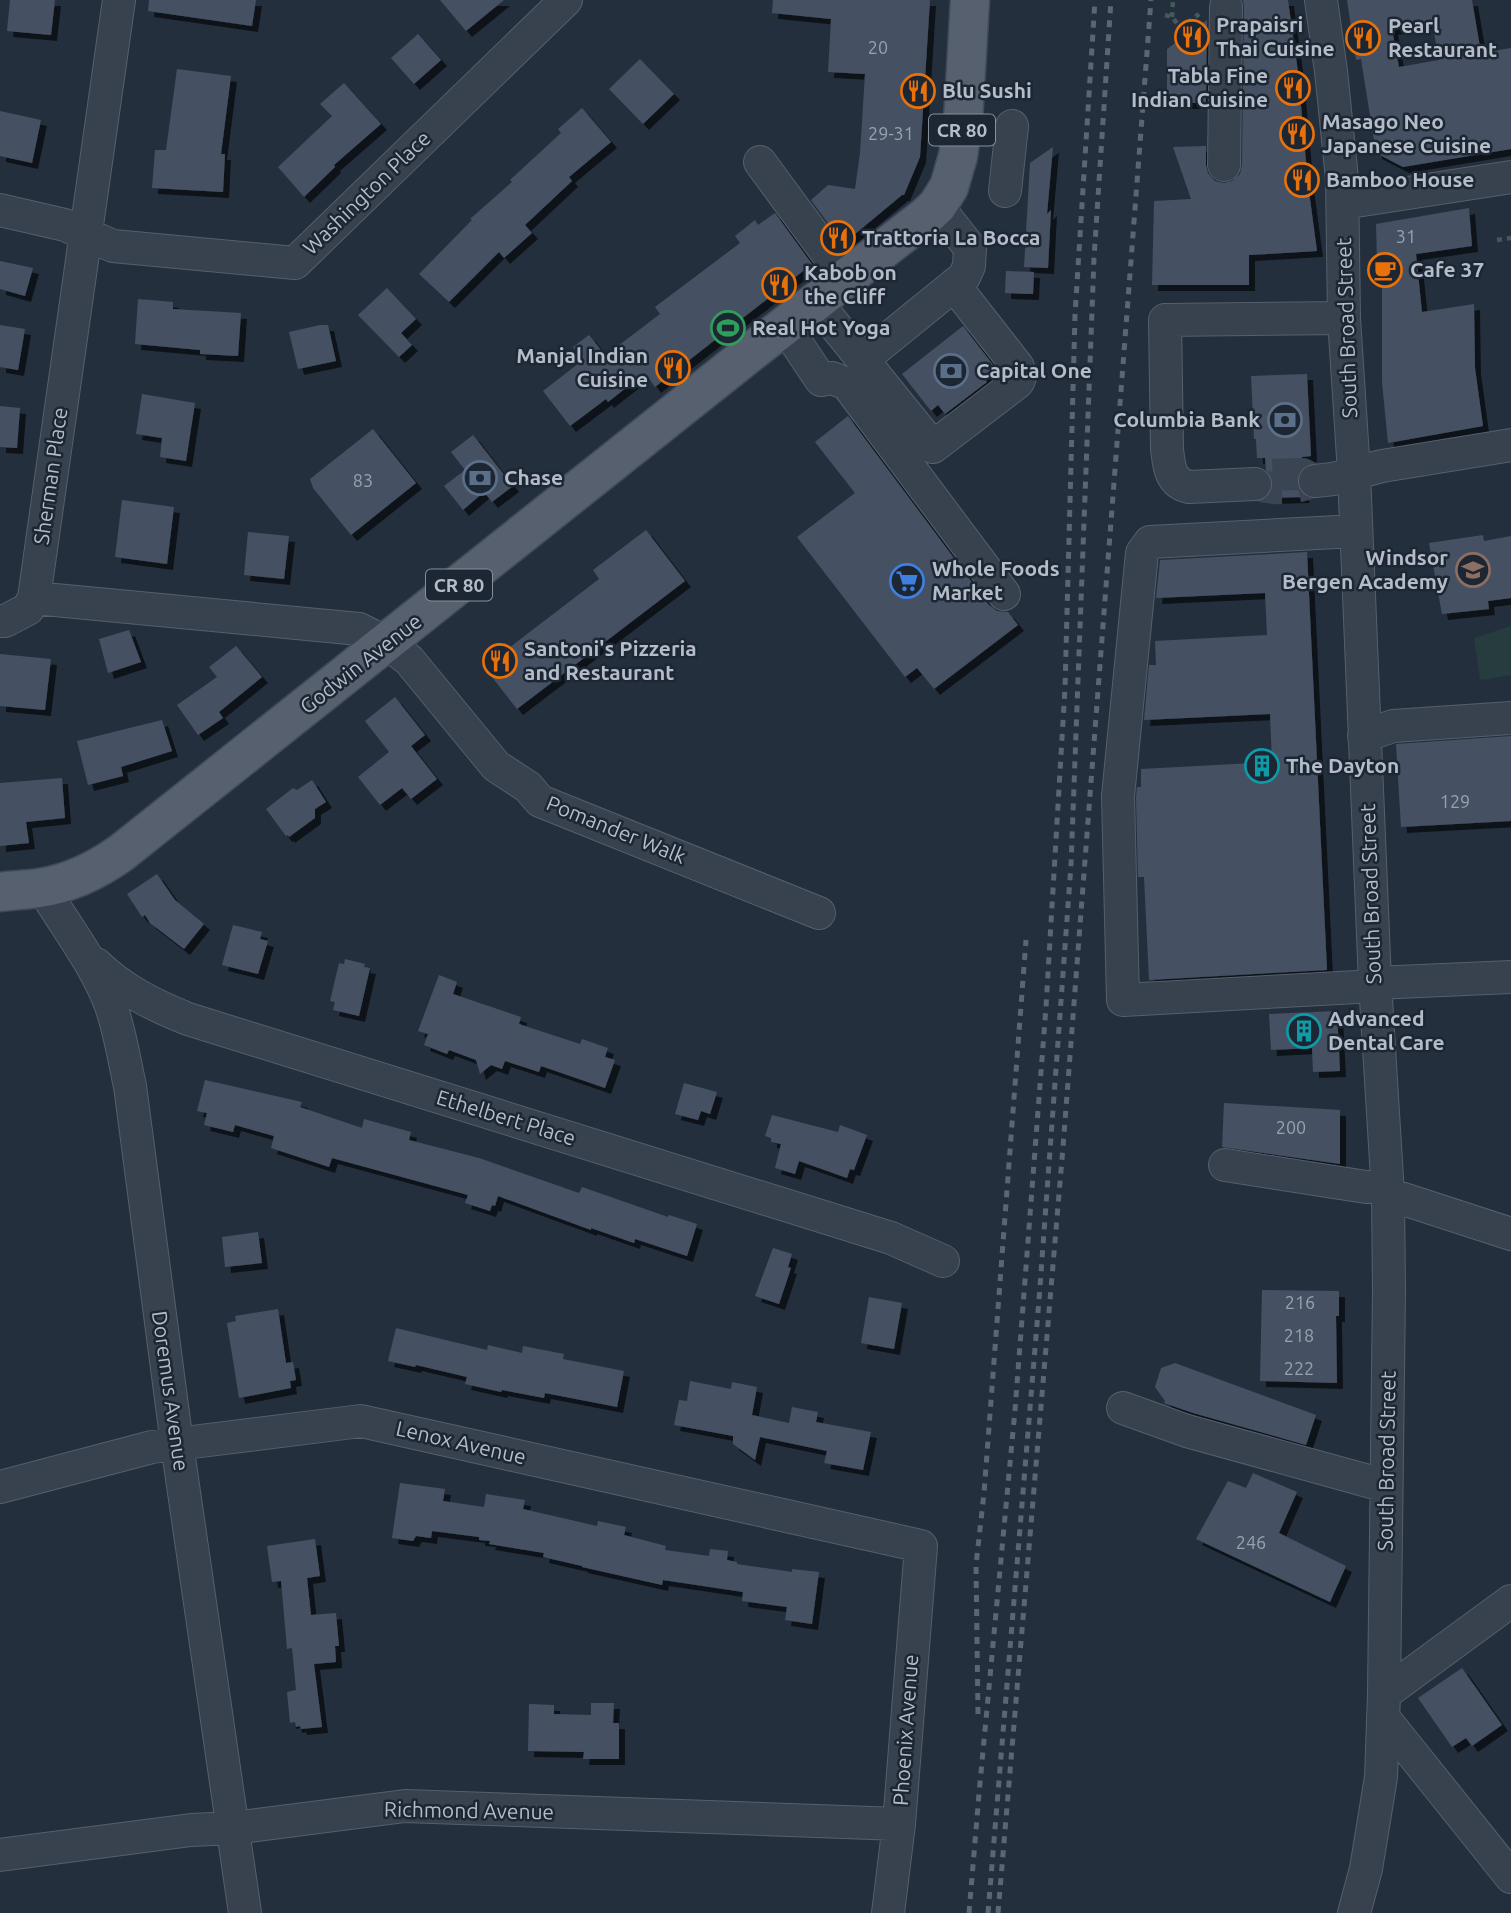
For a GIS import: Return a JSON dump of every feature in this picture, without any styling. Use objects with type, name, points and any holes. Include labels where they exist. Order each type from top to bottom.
[{"type":"main road","name":"CR 80","points":[[937,206],[949,187],[958,156],[963,121],[970,0]]},
{"type":"main road","name":"Godwin Avenue","points":[[0,892],[42,887],[75,878],[121,853],[937,206]]},
{"type":"street","name":"Sherman Place","points":[[34,598],[119,0]]},
{"type":"street","name":"Washington Place","points":[[0,210],[65,225],[113,246],[295,263],[566,0]]},
{"type":"street","name":"South Broad Street","points":[[1321,0],[1342,179],[1344,318],[1354,473],[1375,983],[1387,1190],[1389,1291],[1381,1777],[1366,1869],[1354,1913]]},
{"type":"street","points":[[1217,7],[1224,165]]},
{"type":"street","points":[[1005,191],[1012,126]]},
{"type":"street","points":[[760,162],[831,290],[863,359],[933,447],[1020,377],[1018,367],[954,285]]},
{"type":"street","points":[[1343,203],[1511,177]]},
{"type":"street","points":[[863,359],[964,278],[969,266],[970,248],[937,206]]},
{"type":"street","points":[[1255,484],[1189,487],[1180,485],[1175,480],[1167,449],[1165,320],[1344,318]]},
{"type":"street","points":[[785,326],[821,380],[832,378],[847,384],[1004,594]]},
{"type":"street","points":[[1315,481],[1382,466],[1511,445]]},
{"type":"street","points":[[1356,531],[1150,542],[1142,553],[1118,796],[1123,1000],[1511,977]]},
{"type":"street","points":[[0,621],[28,609],[34,598],[359,629],[387,643]]},
{"type":"street","name":"Pomander Walk","points":[[387,643],[415,667],[496,766],[528,787],[540,801],[819,913]]},
{"type":"street","points":[[1364,736],[1392,726],[1511,718]]},
{"type":"street","name":"Doremus Avenue","points":[[42,887],[99,980],[111,1006],[130,1086],[177,1444],[245,1913]]},
{"type":"street","name":"Ethelbert Place","points":[[81,951],[112,980],[130,992],[188,1019],[891,1238],[943,1261]]},
{"type":"street","points":[[1225,1165],[1387,1190],[1511,1234]]},
{"type":"street","points":[[1123,1408],[1187,1432],[1386,1486]]},
{"type":"street","name":"Lenox Avenue","points":[[0,1487],[152,1447],[361,1421],[921,1546]]},
{"type":"street","name":"Phoenix Avenue","points":[[888,1913],[899,1824],[921,1546]]},
{"type":"street","points":[[1511,1601],[1383,1706],[1511,1877]]},
{"type":"street","name":"Richmond Avenue","points":[[0,1855],[405,1806],[899,1824]]},
{"type":"path","points":[[1172,17],[1173,0]]},
{"type":"path","points":[[1165,15],[1172,17],[1181,28],[1217,7]]},
{"type":"path","points":[[1497,240],[1511,238]]},
{"type":"green space","points":[[1511,626],[1511,675],[1480,679],[1474,638]]},
{"type":"building","points":[[10,0],[55,0],[51,35],[7,31]]},
{"type":"building","points":[[149,0],[256,0],[252,26],[148,11]]},
{"type":"building","points":[[440,0],[504,0],[466,31]]},
{"type":"building","points":[[773,0],[930,0],[920,157],[904,195],[843,244],[811,200],[828,185],[855,189],[865,74],[828,72],[831,19],[772,13]]},
{"type":"building","points":[[1243,0],[1288,0],[1317,251],[1249,255],[1249,285],[1152,285],[1154,201],[1191,199],[1173,147],[1206,146],[1208,173],[1215,181],[1232,181],[1240,174]]},
{"type":"building","points":[[1347,0],[1472,0],[1481,53],[1511,48],[1511,149],[1403,167],[1376,153],[1361,59],[1356,60]],"holes":[[[1432,22],[1439,60],[1399,67],[1392,29]]]},
{"type":"building","points":[[1207,20],[1206,103],[1167,103],[1167,49]]},
{"type":"building","points":[[418,34],[441,60],[414,84],[391,58]]},
{"type":"building","points":[[640,59],[674,94],[643,124],[609,89]]},
{"type":"building","points":[[177,69],[231,76],[221,154],[225,154],[223,192],[152,188],[155,150],[166,150]]},
{"type":"building","points":[[344,83],[381,124],[334,165],[304,197],[278,167],[332,116],[320,104]]},
{"type":"building","points":[[582,108],[611,142],[569,177],[572,181],[525,225],[532,233],[504,258],[499,252],[449,302],[419,274],[472,220],[470,219],[561,133],[558,129]]},
{"type":"building","points":[[0,111],[41,120],[32,163],[0,156]]},
{"type":"building","points":[[1053,147],[1047,214],[1051,210],[1048,268],[1024,267],[1030,163]]},
{"type":"building","points":[[1469,208],[1472,246],[1416,254],[1422,312],[1474,304],[1475,368],[1483,426],[1388,443],[1382,382],[1382,288],[1377,260],[1376,224]]},
{"type":"building","points":[[775,213],[812,264],[655,387],[645,373],[608,402],[606,399],[570,426],[543,391],[583,360],[573,347],[589,335],[605,355],[660,314],[655,307],[740,243],[735,236],[755,220],[758,225]]},
{"type":"building","points":[[0,261],[33,268],[25,296],[0,289]]},
{"type":"building","points":[[1006,271],[1034,272],[1033,294],[1005,293]]},
{"type":"building","points":[[387,288],[416,319],[401,333],[412,345],[399,357],[358,315]]},
{"type":"building","points":[[138,299],[173,302],[173,309],[241,313],[238,356],[200,354],[200,350],[135,344]]},
{"type":"building","points":[[0,325],[25,329],[18,370],[0,367]]},
{"type":"building","points":[[328,325],[336,361],[298,369],[289,332]]},
{"type":"building","name":"Capital One","points":[[963,326],[997,370],[985,379],[987,382],[945,414],[938,405],[931,411],[902,374]]},
{"type":"building","points":[[1307,374],[1311,456],[1302,457],[1302,468],[1297,482],[1304,497],[1267,498],[1272,492],[1273,482],[1266,470],[1265,458],[1257,458],[1251,376]]},
{"type":"building","points":[[142,394],[195,403],[186,461],[160,457],[162,438],[136,434]]},
{"type":"building","points":[[0,406],[20,408],[17,448],[0,447]]},
{"type":"building","name":"Whole Foods Market","points":[[848,416],[989,605],[997,611],[1008,612],[1018,625],[934,689],[917,668],[905,677],[797,537],[855,493],[815,442]]},
{"type":"building","points":[[373,429],[416,483],[351,535],[313,488],[310,479]]},
{"type":"building","name":"Chase","points":[[473,435],[513,486],[492,502],[484,492],[463,510],[444,486],[465,470],[451,452]]},
{"type":"building","points":[[122,500],[174,507],[167,564],[115,557]]},
{"type":"building","points":[[646,530],[685,581],[517,709],[484,667],[599,579],[593,570]]},
{"type":"building","points":[[248,532],[289,536],[284,579],[244,575]]},
{"type":"building","name":"Windsor Bergen Academy","points":[[1483,535],[1484,541],[1511,536],[1511,598],[1488,601],[1489,609],[1442,614],[1429,543]]},
{"type":"building","name":"The Dayton","points":[[1307,552],[1327,970],[1149,980],[1144,877],[1138,877],[1136,797],[1137,787],[1141,787],[1141,769],[1272,762],[1270,714],[1144,720],[1149,665],[1156,665],[1155,641],[1267,635],[1265,593],[1156,598],[1160,560]]},
{"type":"building","points":[[129,630],[141,662],[108,673],[99,639]]},
{"type":"building","points":[[236,646],[262,677],[219,712],[223,718],[198,735],[177,705],[217,677],[209,667]]},
{"type":"building","points":[[0,654],[51,659],[45,710],[0,706]]},
{"type":"building","points":[[395,697],[425,735],[411,746],[437,779],[411,799],[402,788],[380,805],[358,777],[389,752],[365,721]]},
{"type":"building","points":[[162,720],[172,751],[121,767],[123,776],[88,785],[77,741]]},
{"type":"building","points":[[1511,736],[1511,821],[1401,827],[1396,744]]},
{"type":"building","points":[[62,778],[65,818],[26,822],[29,843],[0,846],[0,783]]},
{"type":"building","points":[[312,780],[326,802],[315,809],[315,818],[289,837],[286,836],[266,809],[293,788],[297,790]]},
{"type":"building","points":[[157,874],[175,900],[204,924],[184,949],[150,923],[145,915],[142,917],[127,894]]},
{"type":"building","points":[[233,925],[262,932],[260,939],[268,941],[258,974],[222,965]]},
{"type":"building","points":[[345,959],[370,968],[359,1016],[333,1010],[335,1002],[330,1001],[339,963],[344,964]]},
{"type":"building","points":[[439,975],[457,982],[453,994],[521,1017],[519,1024],[580,1044],[582,1039],[608,1048],[605,1057],[615,1060],[605,1088],[541,1066],[539,1072],[505,1061],[502,1069],[491,1065],[480,1074],[476,1060],[449,1050],[447,1054],[424,1045],[428,1034],[418,1031]]},
{"type":"building","name":"Advanced Dental Care","points":[[1337,1011],[1340,1071],[1313,1072],[1312,1048],[1271,1050],[1269,1014]]},
{"type":"building","points":[[205,1080],[302,1102],[300,1107],[362,1128],[364,1119],[411,1132],[409,1140],[479,1158],[579,1193],[582,1187],[668,1217],[669,1215],[697,1224],[687,1256],[635,1239],[634,1243],[591,1230],[498,1196],[490,1211],[465,1203],[468,1195],[332,1158],[329,1167],[271,1148],[274,1136],[235,1125],[233,1132],[204,1125],[207,1113],[197,1111]]},
{"type":"building","points":[[684,1083],[717,1092],[710,1114],[701,1111],[698,1120],[675,1114]]},
{"type":"building","points":[[1224,1103],[1340,1110],[1340,1164],[1222,1147]]},
{"type":"building","points":[[772,1115],[838,1132],[840,1125],[867,1135],[854,1170],[850,1169],[847,1178],[799,1161],[795,1174],[775,1168],[781,1144],[771,1142],[771,1138],[765,1136]]},
{"type":"building","points":[[258,1232],[262,1263],[225,1267],[222,1237]]},
{"type":"building","points":[[773,1248],[792,1254],[788,1267],[791,1268],[779,1304],[755,1296]]},
{"type":"building","points":[[1262,1290],[1339,1291],[1339,1316],[1336,1316],[1337,1383],[1260,1381]]},
{"type":"building","points":[[869,1297],[902,1303],[894,1349],[861,1343]]},
{"type":"building","points":[[278,1309],[286,1363],[293,1362],[296,1380],[290,1381],[291,1388],[239,1398],[227,1323],[236,1321],[235,1316]]},
{"type":"building","points":[[396,1328],[487,1350],[488,1345],[522,1353],[523,1346],[564,1354],[563,1359],[624,1371],[617,1407],[545,1393],[544,1398],[502,1390],[501,1392],[465,1384],[467,1377],[388,1361]]},
{"type":"building","points":[[1175,1363],[1316,1415],[1306,1445],[1164,1403],[1155,1387],[1161,1368]]},
{"type":"building","points":[[690,1381],[731,1389],[732,1382],[757,1387],[752,1415],[789,1423],[792,1407],[818,1412],[816,1422],[871,1432],[863,1470],[824,1463],[827,1451],[760,1437],[755,1460],[733,1444],[733,1436],[674,1425],[679,1400],[687,1401]]},
{"type":"building","points":[[1253,1473],[1297,1492],[1279,1533],[1346,1566],[1330,1602],[1196,1539],[1228,1481],[1246,1488]]},
{"type":"building","points":[[400,1483],[445,1489],[443,1501],[484,1507],[486,1494],[525,1500],[523,1509],[597,1526],[598,1521],[626,1527],[624,1535],[666,1546],[665,1550],[709,1556],[710,1549],[728,1551],[727,1560],[737,1564],[792,1572],[792,1569],[819,1572],[812,1624],[785,1620],[787,1607],[742,1601],[743,1592],[663,1580],[662,1585],[543,1557],[544,1553],[489,1544],[490,1541],[479,1540],[479,1537],[432,1531],[431,1538],[416,1536],[413,1541],[392,1538]]},
{"type":"building","points":[[315,1539],[320,1576],[307,1578],[311,1615],[336,1613],[339,1646],[335,1646],[336,1662],[314,1664],[322,1727],[301,1729],[300,1726],[296,1727],[295,1722],[290,1723],[287,1692],[296,1690],[292,1648],[287,1649],[281,1581],[272,1582],[267,1546]]},
{"type":"building","points":[[1462,1668],[1502,1725],[1472,1746],[1466,1738],[1452,1747],[1418,1698]]},
{"type":"building","points":[[591,1703],[614,1703],[613,1723],[619,1723],[619,1759],[583,1759],[584,1752],[528,1751],[529,1704],[554,1705],[554,1714],[591,1715]]},
{"type":"tunnel","points":[[1303,474],[1315,481],[1285,488],[1255,484],[1266,475],[1303,474]]},
{"type":"railway","points":[[969,1913],[1015,1410],[1046,1007],[1065,688],[1075,315],[1095,0]]},
{"type":"railway","points":[[988,1913],[1039,1300],[1071,865],[1094,258],[1111,0]]},
{"type":"railway","points":[[998,1913],[1063,1147],[1151,0]]},
{"type":"railway","points":[[978,1714],[976,1565],[984,1493],[1026,940]]},
{"type":"place","name":"Prapaisri Thai Cuisine","points":[[1192,37]]},
{"type":"place","name":"Pearl Restaurant","points":[[1363,38]]},
{"type":"place","name":"Tabla Fine Indian Cuisine","points":[[1293,88]]},
{"type":"place","name":"Blu Sushi","points":[[918,91]]},
{"type":"place","name":"Masago Neo Japanese Cuisine","points":[[1297,134]]},
{"type":"place","name":"Bamboo House","points":[[1302,180]]},
{"type":"place","name":"Trattoria La Bocca","points":[[838,238]]},
{"type":"place","name":"Cafe 37","points":[[1385,270]]},
{"type":"place","name":"Kabob on the Cliff","points":[[779,285]]},
{"type":"place","name":"Real Hot Yoga","points":[[728,328]]},
{"type":"place","name":"Manjal Indian Cuisine","points":[[673,368]]},
{"type":"place","name":"Capital One","points":[[951,371]]},
{"type":"place","name":"Columbia Bank","points":[[1285,420]]},
{"type":"place","name":"Chase","points":[[480,478]]},
{"type":"place","name":"Windsor Bergen Academy","points":[[1473,570]]},
{"type":"place","name":"Whole Foods Market","points":[[907,581]]},
{"type":"place","name":"Santoni's Pizzeria and Restaurant","points":[[500,661]]},
{"type":"place","name":"The Dayton","points":[[1262,766]]},
{"type":"place","name":"Advanced Dental Care","points":[[1304,1031]]}]
